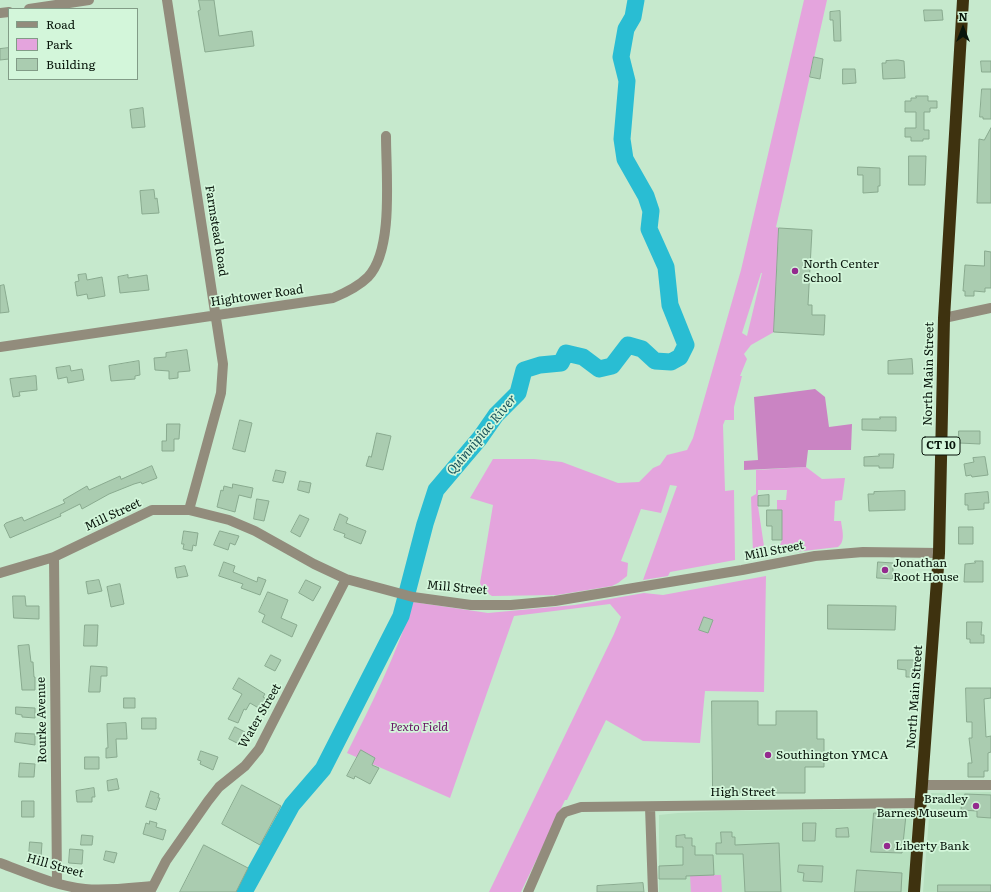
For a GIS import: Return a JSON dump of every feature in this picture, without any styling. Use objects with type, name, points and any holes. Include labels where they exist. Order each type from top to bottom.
[{"type":"highway","name":"North Main Street","points":[[914,892],[922,802],[939,553],[944,318],[963,0]]},
{"type":"street","points":[[36,8],[89,0]]},
{"type":"street","name":"Farmstead Road","points":[[167,0],[223,364],[221,393],[189,510]]},
{"type":"street","name":"Hightower Road","points":[[0,347],[333,298],[353,289],[368,278],[378,262],[384,242],[386,204],[386,136]]},
{"type":"street","points":[[944,318],[991,308]]},
{"type":"street","name":"Mill Street","points":[[0,573],[54,557],[152,510],[189,510],[229,520],[255,531],[314,564],[346,579],[402,595],[471,605],[555,601],[815,556],[863,552],[939,553]]},
{"type":"street","name":"Rourke Avenue","points":[[54,557],[57,883]]},
{"type":"street","name":"Water Street","points":[[151,889],[166,861],[208,801],[219,787],[245,766],[259,749],[346,579]]},
{"type":"street","points":[[922,785],[991,785]]},
{"type":"street","name":"High Street","points":[[528,892],[557,825],[565,812],[581,807],[922,802]]},
{"type":"street","points":[[650,807],[653,892]]},
{"type":"street","name":"Hill Street","points":[[0,863],[57,883],[84,888],[151,889]]},
{"type":"shaded area","points":[[815,389],[825,397],[829,427],[852,424],[851,450],[808,450],[806,467],[744,470],[744,461],[758,460],[754,397]]},
{"type":"shaded area","points":[[991,792],[991,892],[923,892],[931,793]]},
{"type":"shaded area","points":[[913,809],[909,892],[659,892],[659,815],[724,811]]},
{"type":"green space","points":[[804,0],[827,0],[776,227],[779,228],[774,332],[751,345],[744,354],[747,359],[740,376],[742,376],[734,407],[734,420],[725,420],[723,425],[725,491],[734,490],[735,560],[670,572],[668,576],[643,580],[677,486],[670,485],[661,513],[641,509],[621,561],[628,563],[627,576],[618,583],[612,586],[557,595],[492,596],[484,591],[480,583],[493,505],[470,498],[493,459],[534,459],[562,462],[618,483],[639,482],[653,468],[660,465],[667,455],[687,450],[693,438],[741,270]],"holes":[[[762,273],[747,336],[742,333]]]},
{"type":"green space","points":[[806,467],[822,479],[845,478],[842,500],[835,501],[834,521],[841,521],[843,532],[842,542],[838,547],[777,554],[773,551],[772,544],[780,545],[782,540],[782,510],[777,510],[777,500],[786,500],[787,490],[758,490],[758,506],[765,553],[753,553],[751,497],[756,494],[756,470]]},
{"type":"green space","name":"Pexto Field","points":[[766,576],[764,692],[705,691],[700,743],[643,741],[606,720],[567,800],[565,800],[521,892],[489,892],[614,634],[621,617],[610,604],[514,616],[450,798],[347,753],[391,660],[413,602],[488,613],[575,605],[644,593],[663,595]]},
{"type":"green space","points":[[690,875],[721,875],[722,892],[691,892]]},
{"type":"building","points":[[199,0],[214,0],[219,36],[252,31],[254,46],[205,52],[198,11],[200,10]]},
{"type":"building","points":[[924,10],[942,10],[943,20],[925,21]]},
{"type":"building","points":[[840,11],[841,41],[834,41],[833,20],[830,20],[830,12]]},
{"type":"building","points":[[8,48],[8,59],[0,60],[0,49]]},
{"type":"building","points":[[814,57],[823,59],[820,79],[810,77]]},
{"type":"building","points":[[886,61],[904,61],[905,78],[883,79],[882,63],[886,63]]},
{"type":"building","points":[[981,61],[991,61],[991,72],[982,72]]},
{"type":"building","points":[[843,69],[855,69],[856,83],[843,84]]},
{"type":"building","points":[[982,89],[991,89],[991,119],[983,119],[983,117],[980,117]]},
{"type":"building","points":[[916,96],[928,96],[928,101],[937,101],[937,108],[930,108],[930,112],[924,112],[924,130],[929,130],[929,139],[923,139],[923,141],[911,141],[911,137],[905,137],[905,128],[916,128],[916,112],[905,112],[905,101],[911,101],[911,98],[916,98]]},
{"type":"building","points":[[143,108],[145,127],[132,128],[130,110]]},
{"type":"building","points":[[991,128],[991,203],[977,203],[979,139],[984,140]]},
{"type":"building","points":[[909,156],[926,156],[925,185],[909,185]]},
{"type":"building","points":[[858,167],[880,168],[880,186],[878,186],[878,192],[863,193],[863,175],[858,175]]},
{"type":"building","points":[[154,190],[155,199],[157,198],[159,213],[142,214],[140,191]]},
{"type":"building","points":[[779,228],[812,230],[808,305],[812,305],[812,315],[825,315],[824,335],[774,332]]},
{"type":"building","points":[[985,251],[991,252],[991,288],[985,288],[985,292],[974,291],[974,296],[965,296],[965,291],[963,291],[965,265],[984,266]]},
{"type":"building","points":[[86,274],[87,280],[102,277],[105,296],[88,299],[87,294],[77,296],[75,282],[79,281],[78,275]]},
{"type":"building","points":[[128,275],[128,278],[147,275],[149,290],[120,293],[118,277]]},
{"type":"building","points":[[4,285],[9,312],[0,313],[0,286]]},
{"type":"building","points":[[187,350],[190,371],[178,372],[178,378],[169,379],[169,371],[155,370],[154,358],[166,357],[166,353]]},
{"type":"building","points":[[912,359],[913,374],[888,374],[888,361]]},
{"type":"building","points":[[139,361],[140,375],[135,376],[135,379],[111,381],[109,366]]},
{"type":"building","points":[[70,366],[71,371],[82,369],[84,380],[68,383],[67,377],[58,379],[56,368]]},
{"type":"building","points":[[36,376],[37,390],[19,392],[20,396],[13,397],[10,379]]},
{"type":"building","points":[[880,417],[896,417],[896,431],[862,430],[862,419],[880,419]]},
{"type":"building","points":[[240,420],[252,423],[245,452],[233,449]]},
{"type":"building","points":[[167,424],[180,424],[179,439],[174,439],[174,451],[162,451],[162,441],[166,441]]},
{"type":"building","points":[[959,431],[980,431],[980,444],[959,443]]},
{"type":"building","points":[[377,433],[391,436],[383,470],[366,466],[369,456],[371,457]]},
{"type":"building","points":[[879,454],[894,454],[893,468],[864,466],[864,457],[879,456]]},
{"type":"building","points":[[985,457],[988,475],[972,477],[971,475],[966,476],[964,464],[974,462],[973,458]]},
{"type":"building","points":[[152,466],[157,478],[142,484],[141,482],[134,484],[109,494],[82,509],[80,504],[60,514],[61,516],[10,538],[4,525],[22,517],[24,521],[65,503],[63,500],[87,486],[89,490],[120,476],[121,479]]},
{"type":"building","points":[[276,470],[286,472],[283,483],[273,481]]},
{"type":"building","points":[[300,481],[311,483],[309,493],[298,490]]},
{"type":"building","points":[[233,484],[253,488],[251,498],[239,495],[235,512],[217,507],[221,490],[223,491],[224,486],[232,488]]},
{"type":"building","points":[[905,491],[905,510],[869,511],[868,494],[874,494],[874,492]]},
{"type":"building","points":[[988,492],[989,503],[984,503],[984,509],[968,510],[968,505],[965,505],[965,494]]},
{"type":"building","points":[[769,495],[769,506],[758,506],[758,496]]},
{"type":"building","points":[[257,499],[269,501],[264,521],[254,519]]},
{"type":"building","points":[[767,510],[782,510],[782,540],[772,540],[772,526],[767,526]]},
{"type":"building","points":[[340,514],[348,518],[346,523],[366,531],[361,544],[344,537],[345,534],[334,530]]},
{"type":"building","points":[[300,515],[309,519],[300,537],[291,532]]},
{"type":"building","points":[[959,527],[973,527],[973,544],[959,544]]},
{"type":"building","points":[[184,531],[198,533],[196,546],[193,545],[192,551],[183,549],[184,544],[182,544]]},
{"type":"building","points":[[220,531],[239,536],[235,545],[230,543],[228,550],[214,545]]},
{"type":"building","points":[[975,561],[983,561],[983,582],[964,582],[965,564],[975,563]]},
{"type":"building","points":[[224,562],[235,566],[233,572],[257,582],[258,577],[266,580],[260,595],[241,588],[243,584],[219,576]]},
{"type":"building","name":"Jonathan Root House","points":[[878,562],[893,563],[893,579],[877,578]]},
{"type":"building","points":[[185,566],[188,576],[177,578],[175,568]]},
{"type":"building","points":[[99,580],[102,591],[88,594],[86,582]]},
{"type":"building","points":[[306,580],[321,587],[313,601],[299,593]]},
{"type":"building","points":[[120,584],[124,604],[111,607],[107,587]]},
{"type":"building","points":[[268,592],[288,600],[281,618],[297,625],[292,637],[262,622],[265,615],[259,612]]},
{"type":"building","points":[[13,596],[25,596],[26,606],[39,606],[39,619],[14,618]]},
{"type":"building","points":[[828,605],[896,606],[895,630],[828,629]]},
{"type":"building","points":[[704,617],[713,620],[708,633],[699,630]]},
{"type":"building","points":[[967,622],[982,622],[981,635],[984,635],[984,643],[970,643],[970,639],[967,639]]},
{"type":"building","points":[[85,625],[98,625],[97,646],[84,646]]},
{"type":"building","points":[[29,645],[35,677],[35,690],[22,690],[18,646]]},
{"type":"building","points":[[271,655],[281,660],[275,671],[265,666]]},
{"type":"building","points":[[898,660],[915,660],[915,677],[906,677],[906,670],[898,669]]},
{"type":"building","points":[[91,666],[107,667],[107,676],[101,676],[100,692],[89,692]]},
{"type":"building","points":[[239,678],[265,694],[263,697],[268,700],[262,710],[250,703],[246,710],[244,709],[238,723],[228,719],[242,694],[233,689]]},
{"type":"building","points":[[966,688],[991,688],[991,698],[984,699],[986,737],[991,736],[991,752],[988,753],[988,771],[984,771],[984,777],[968,777],[968,763],[972,763],[969,738],[972,738],[972,722],[967,722]]},
{"type":"building","points":[[124,698],[135,698],[135,708],[124,708]]},
{"type":"building","name":"Southington YMCA","points":[[712,701],[758,701],[758,725],[776,725],[776,711],[817,711],[817,739],[824,739],[824,767],[805,767],[805,793],[713,793]]},
{"type":"building","points":[[16,707],[35,708],[35,718],[22,717],[22,715],[16,714]]},
{"type":"building","points":[[142,718],[156,718],[156,729],[142,729]]},
{"type":"building","points":[[126,723],[127,739],[116,739],[117,757],[106,758],[106,748],[108,748],[107,724]]},
{"type":"building","points":[[235,727],[245,732],[239,744],[229,739]]},
{"type":"building","points":[[16,733],[35,734],[35,745],[15,742]]},
{"type":"building","points":[[361,750],[375,758],[372,765],[379,768],[370,784],[355,776],[354,779],[347,776]]},
{"type":"building","points":[[201,751],[218,757],[213,770],[200,764],[201,761],[198,760]]},
{"type":"building","points":[[85,757],[99,757],[99,769],[85,769]]},
{"type":"building","points":[[20,763],[35,764],[34,777],[19,777]]},
{"type":"building","points":[[117,779],[119,789],[108,791],[107,781]]},
{"type":"building","points":[[242,785],[281,806],[260,845],[222,824]]},
{"type":"building","points":[[94,788],[95,797],[92,797],[92,802],[77,802],[76,791]]},
{"type":"building","points":[[151,791],[159,794],[158,798],[160,798],[156,810],[146,807]]},
{"type":"building","name":"Bradley Barnes Museum","points":[[965,794],[991,795],[991,818],[977,817],[977,811],[961,810],[962,796],[965,796]]},
{"type":"building","points":[[22,801],[34,801],[34,817],[22,817]]},
{"type":"building","points":[[874,813],[906,815],[902,853],[871,852]]},
{"type":"building","points":[[150,821],[157,823],[156,827],[166,830],[163,840],[143,834],[146,823],[149,824]]},
{"type":"building","points":[[803,823],[816,823],[815,841],[803,841]]},
{"type":"building","points":[[848,828],[849,837],[836,837],[836,829]]},
{"type":"building","points":[[721,832],[732,832],[732,837],[735,837],[735,845],[779,843],[781,892],[745,892],[743,854],[716,854],[716,843],[721,843]]},
{"type":"building","points":[[82,835],[93,836],[92,845],[81,845]]},
{"type":"building","points":[[685,835],[685,838],[692,838],[692,846],[695,846],[695,855],[713,855],[714,875],[686,876],[686,879],[659,879],[659,866],[683,865],[683,847],[676,847],[676,836]]},
{"type":"building","points":[[30,842],[42,843],[41,857],[29,856]]},
{"type":"building","points":[[204,845],[248,868],[236,892],[180,892]]},
{"type":"building","points":[[70,849],[83,850],[82,864],[69,863]]},
{"type":"building","points":[[106,851],[117,853],[114,863],[104,860]]},
{"type":"building","points":[[799,865],[823,866],[822,882],[803,881],[804,873],[798,872]]},
{"type":"building","points":[[857,870],[902,873],[901,892],[855,892]]},
{"type":"building","points":[[643,883],[644,892],[597,892],[597,886]]},
{"type":"building","points":[[938,885],[991,885],[991,892],[938,892]]},
{"type":"waterway","name":"Quinnipiac River","points":[[244,892],[292,805],[323,769],[401,616],[425,524],[436,490],[480,438],[496,415],[518,393],[524,370],[540,365],[561,363],[566,353],[583,357],[599,369],[612,366],[628,345],[642,349],[655,361],[671,362],[680,357],[686,345],[670,305],[666,267],[649,229],[651,211],[646,196],[625,159],[622,139],[627,81],[621,57],[626,29],[633,17],[636,0]]},
{"type":"place","name":"North Center School","points":[[795,271]]},
{"type":"place","name":"Jonathan Root House","points":[[885,570]]},
{"type":"place","name":"Southington YMCA","points":[[768,755]]},
{"type":"place","name":"Bradley Barnes Museum","points":[[976,806]]},
{"type":"place","name":"Liberty Bank","points":[[887,846]]}]
